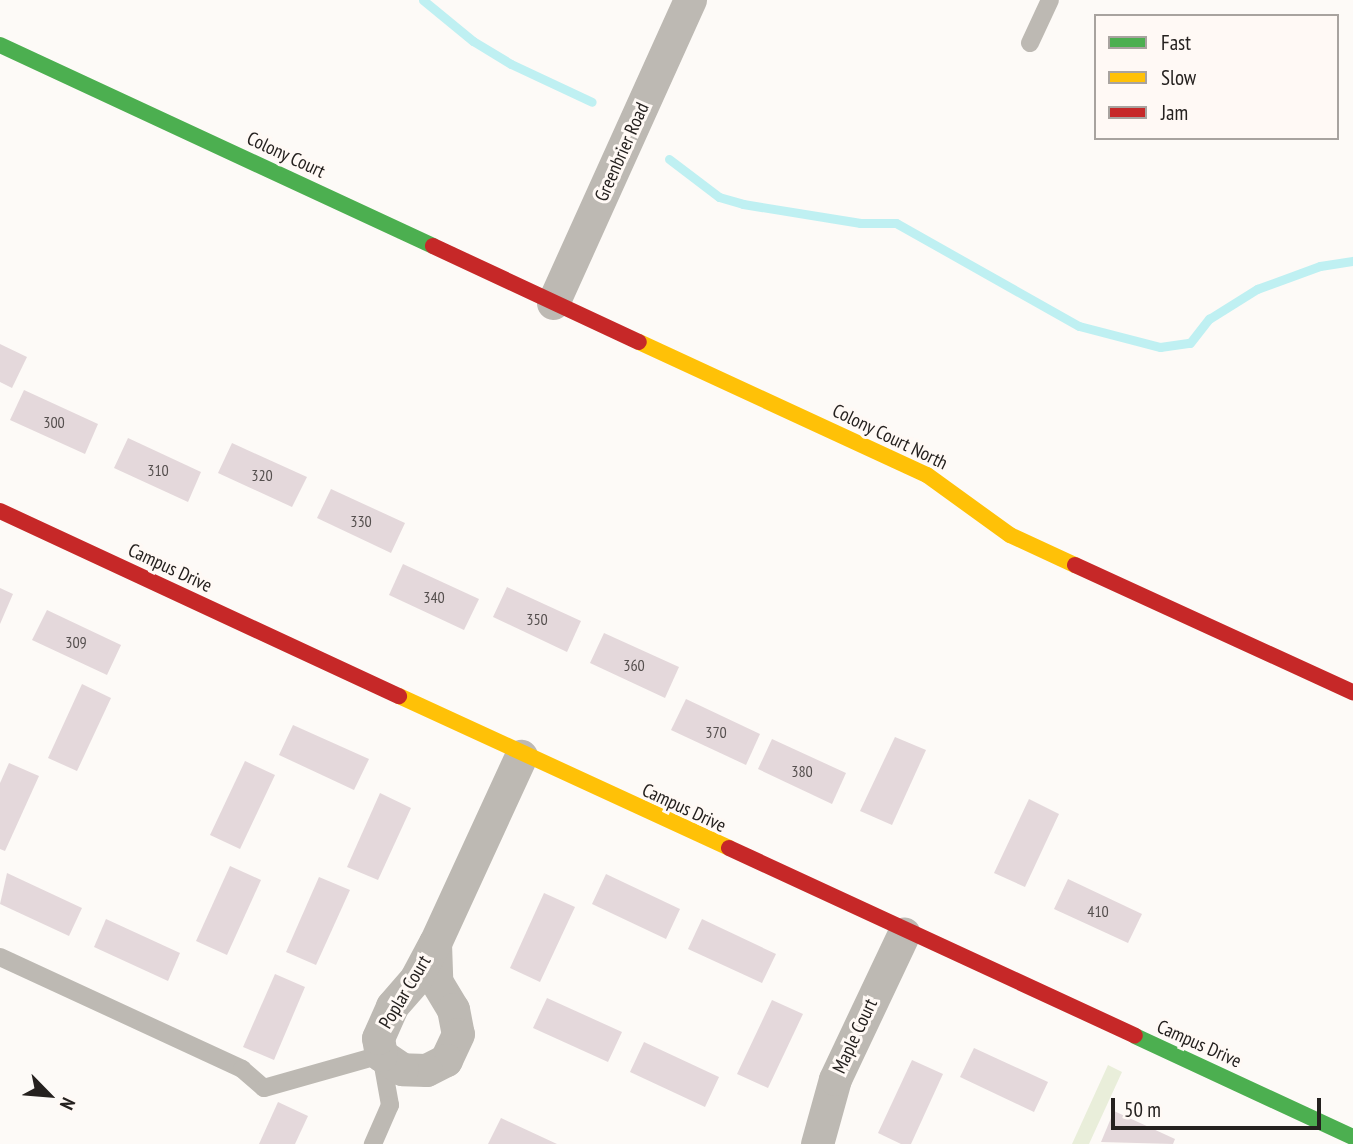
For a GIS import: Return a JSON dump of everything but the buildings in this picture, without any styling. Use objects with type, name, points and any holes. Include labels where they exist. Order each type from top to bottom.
[{"type":"street","name":"Greenbrier Road","points":[[554,303],[691,0]]},
{"type":"street","name":"Colony Court","points":[[0,45],[554,303]]},
{"type":"street","name":"Colony Court North","points":[[554,303],[927,475],[1010,535],[1353,692]]},
{"type":"street","name":"Campus Drive","points":[[0,511],[521,756],[1353,1137]]},
{"type":"street","name":"Poplar Court","points":[[435,943],[436,981],[453,1009],[458,1034],[446,1060],[426,1070],[402,1069],[381,1055],[378,1038],[392,1006],[416,978],[435,943],[521,756]]},
{"type":"street","name":"Maple Court","points":[[817,1144],[835,1079],[904,933]]},
{"type":"lane","points":[[1030,43],[1050,0]]},
{"type":"lane","points":[[0,957],[242,1069],[264,1088],[381,1055],[390,1105],[373,1144]]},
{"type":"green space","points":[[1108,1065],[1122,1072],[1089,1144],[1072,1144]]},
{"type":"waterway","points":[[423,0],[473,41],[511,64],[592,102]]},
{"type":"waterway","points":[[669,159],[719,197],[743,204],[860,223],[896,223],[1079,326],[1160,347],[1190,343],[1209,319],[1257,289],[1320,266],[1353,261]]},
{"type":"traffic: fast","points":[[0,45],[433,246]]},
{"type":"traffic: fast","points":[[1135,1036],[1353,1137]]},
{"type":"traffic: slow","points":[[639,342],[927,475],[1010,535],[1075,565]]},
{"type":"traffic: slow","points":[[399,696],[729,848]]},
{"type":"traffic: jam","points":[[433,246],[639,342]]},
{"type":"traffic: jam","points":[[0,511],[399,696]]},
{"type":"traffic: jam","points":[[1075,565],[1353,692]]},
{"type":"traffic: jam","points":[[729,848],[1135,1036]]}]
